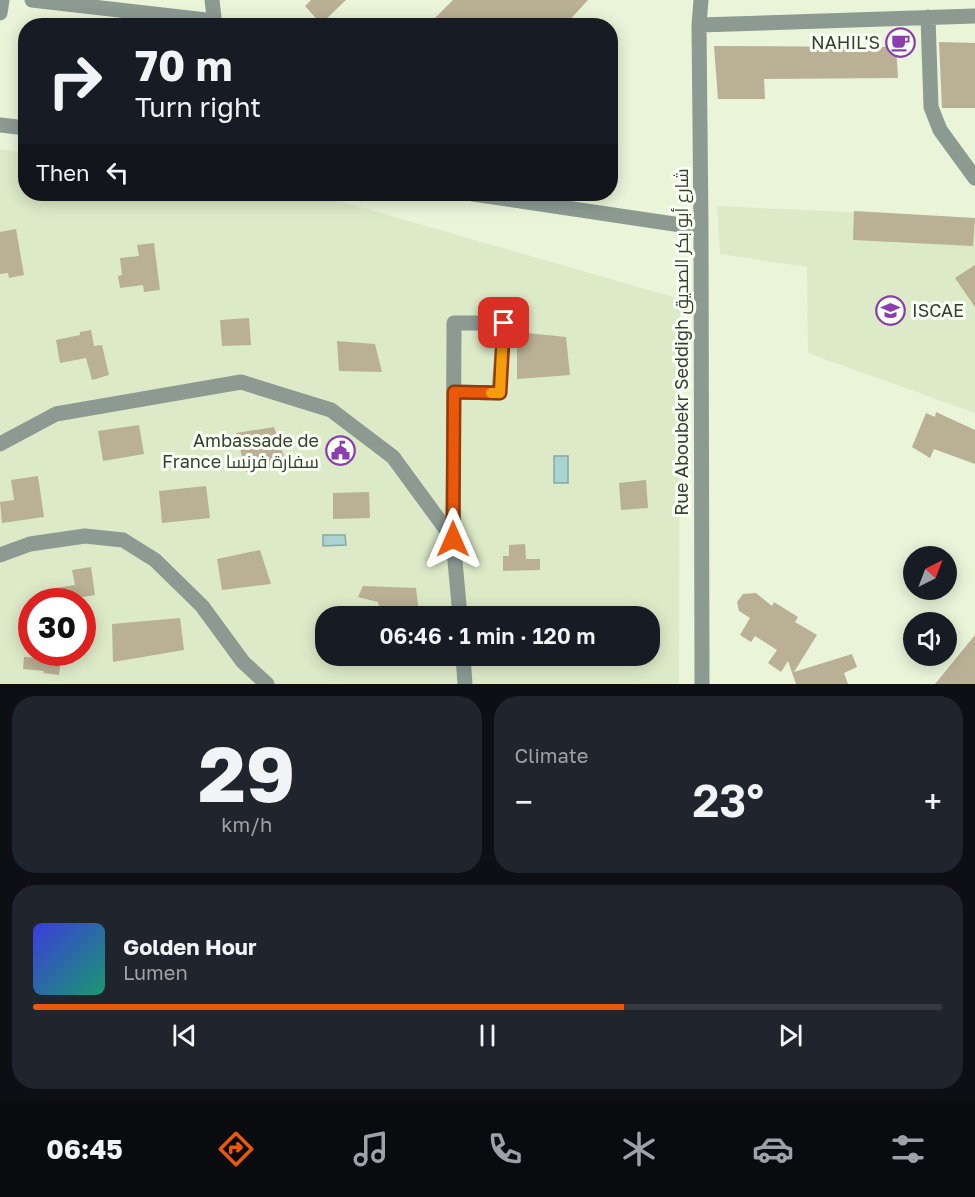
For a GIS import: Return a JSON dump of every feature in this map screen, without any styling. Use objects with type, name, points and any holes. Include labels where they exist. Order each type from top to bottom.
[{"type":"street","points":[[0,13],[2,0]]},
{"type":"street","points":[[32,0],[175,18]]},
{"type":"street","points":[[212,0],[214,18]]},
{"type":"street","name":"Rue Aboubekr Seddigh شارع أبو بكر الصديق","points":[[701,0],[699,25],[702,684]]},
{"type":"street","points":[[928,16],[931,107],[940,130],[975,178]]},
{"type":"street","points":[[699,25],[975,16]]},
{"type":"street","points":[[0,125],[18,127]]},
{"type":"street","points":[[520,201],[701,228]]},
{"type":"street","points":[[454,392],[500,393],[504,323],[454,323],[453,539],[459,606]]},
{"type":"street","points":[[0,444],[56,414],[242,382],[331,410],[393,457],[453,539]]},
{"type":"street","points":[[0,555],[30,544],[85,537],[123,540],[156,560],[202,606],[243,662],[267,684]]},
{"type":"street","points":[[464,666],[465,684]]},
{"type":"shaded area","name":"Ambassade de France سفارة فرنسا","points":[[0,149],[18,152],[18,201],[339,201],[680,299],[679,684],[0,684]]},
{"type":"shaded area","name":"ISCAE","points":[[717,206],[975,218],[975,413],[808,353],[807,267],[720,254]]},
{"type":"water","points":[[554,456],[568,456],[568,483],[554,483]]},
{"type":"water","points":[[323,535],[345,535],[346,545],[323,546]]},
{"type":"building","points":[[311,0],[346,0],[327,18],[316,18],[305,6]]},
{"type":"building","points":[[453,0],[588,0],[571,18],[435,18]]},
{"type":"building","points":[[939,42],[975,43],[975,108],[942,108]]},
{"type":"building","points":[[714,46],[896,47],[898,78],[764,79],[765,99],[718,99]]},
{"type":"building","points":[[854,211],[975,218],[973,246],[853,240]]},
{"type":"building","points":[[16,229],[24,275],[9,278],[8,273],[0,274],[0,232]]},
{"type":"building","points":[[154,243],[160,290],[144,292],[143,285],[120,288],[118,276],[122,275],[120,258],[139,256],[137,245]]},
{"type":"building","points":[[975,265],[975,307],[955,278]]},
{"type":"building","points":[[249,318],[251,345],[222,346],[220,320]]},
{"type":"building","points":[[91,330],[94,346],[102,345],[109,375],[92,380],[86,358],[60,363],[56,340]]},
{"type":"building","points":[[517,332],[566,337],[570,375],[517,379]]},
{"type":"building","points":[[337,341],[375,344],[382,372],[339,371]]},
{"type":"building","points":[[936,412],[975,430],[975,464],[934,449],[930,458],[912,447],[926,413],[935,417]]},
{"type":"building","points":[[139,425],[144,454],[103,461],[98,431]]},
{"type":"building","points":[[274,427],[286,462],[246,472],[236,433]]},
{"type":"building","points":[[38,476],[44,517],[2,523],[0,502],[14,500],[11,480]]},
{"type":"building","points":[[646,480],[648,508],[621,510],[619,483]]},
{"type":"building","points":[[206,486],[210,518],[162,523],[159,491]]},
{"type":"building","points":[[369,492],[370,518],[333,519],[333,493]]},
{"type":"building","points":[[525,544],[526,559],[540,559],[540,570],[503,571],[503,556],[509,556],[509,545]]},
{"type":"building","points":[[260,550],[271,584],[222,590],[217,559]]},
{"type":"building","points":[[91,567],[94,588],[56,588],[75,585],[72,570]]},
{"type":"building","points":[[363,586],[416,588],[418,606],[379,606],[378,602],[358,597]]},
{"type":"building","points":[[756,593],[772,606],[774,602],[798,617],[795,622],[817,635],[794,672],[852,654],[857,667],[844,673],[848,684],[796,684],[788,661],[781,672],[768,663],[777,650],[755,636],[751,642],[740,635],[750,618],[739,611],[737,602],[743,594]]},
{"type":"building","points":[[180,618],[184,650],[113,662],[112,624]]},
{"type":"building","points":[[975,635],[975,684],[935,684],[950,666],[957,666],[957,657]]},
{"type":"building","points":[[23,666],[60,666],[59,675],[23,669]]},
{"type":"slow traffic","points":[[491,393],[500,393],[502,349]]},
{"type":"place","name":"NAHIL'S","points":[[901,42]]},
{"type":"place","name":"ISCAE","points":[[891,310]]},
{"type":"place","name":"Ambassade de France سفارة فرنسا","points":[[340,450]]},
{"type":"route","points":[[453,539],[454,392],[500,393],[504,323]]}]
